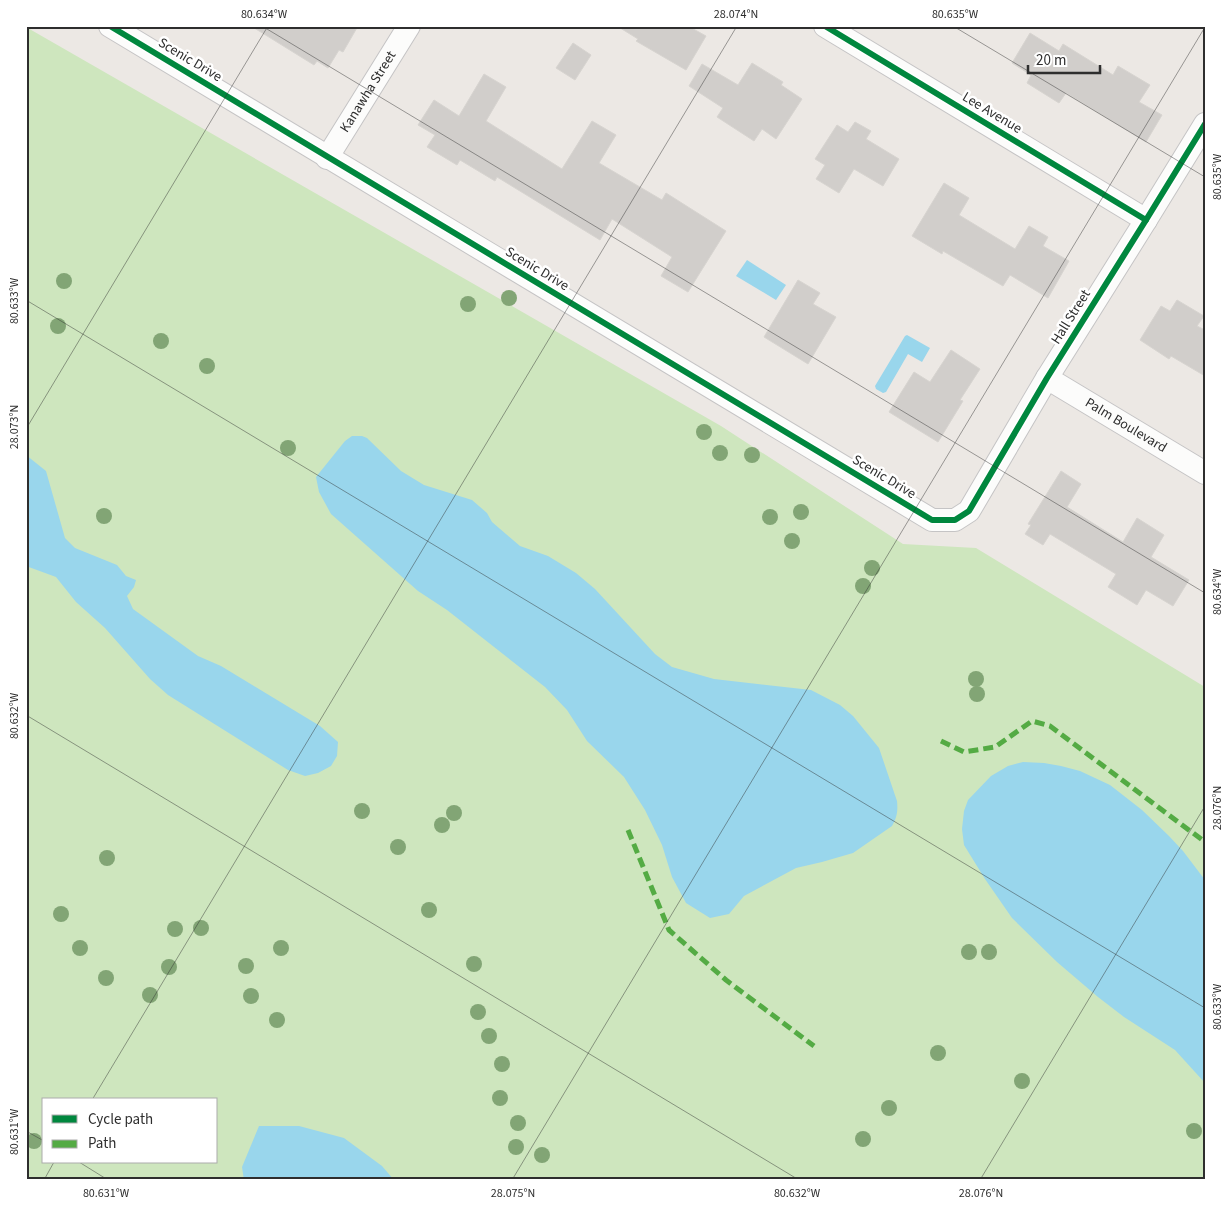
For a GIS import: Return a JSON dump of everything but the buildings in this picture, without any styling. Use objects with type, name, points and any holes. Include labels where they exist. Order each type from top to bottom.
[{"type":"street","name":"Scenic Drive","points":[[110,26],[932,520],[955,520]]},
{"type":"street","name":"Kanawha Street","points":[[327,158],[409,26]]},
{"type":"street","name":"Lee Avenue","points":[[825,26],[1146,220]]},
{"type":"street","name":"Hall Street","points":[[955,520],[969,511],[1047,378],[1205,124]]},
{"type":"street","name":"Palm Boulevard","points":[[1047,378],[1205,473]]},
{"type":"green space","points":[[26,27],[721,426],[903,544],[976,548],[1205,687],[1205,1180],[26,1180]]},
{"type":"water","points":[[747,260],[786,285],[776,300],[736,276]]},
{"type":"water","points":[[907,335],[930,348],[922,362],[908,354],[886,392],[883,393],[876,389],[875,386]]},
{"type":"water","points":[[352,436],[367,438],[401,471],[424,485],[472,500],[487,513],[492,522],[520,546],[548,556],[576,573],[595,589],[655,654],[672,667],[714,679],[811,690],[840,705],[853,716],[879,748],[897,801],[897,814],[892,826],[853,853],[796,868],[744,896],[729,914],[710,918],[686,903],[672,877],[662,845],[645,810],[624,777],[587,741],[567,710],[545,687],[447,610],[418,591],[331,514],[319,492],[316,477],[345,441]]},
{"type":"water","points":[[26,455],[46,471],[65,538],[75,548],[117,565],[126,576],[136,580],[134,587],[127,596],[133,609],[198,656],[221,666],[320,726],[338,742],[337,756],[331,766],[318,773],[305,776],[288,770],[168,695],[150,679],[105,628],[76,602],[56,577],[26,566]]},
{"type":"water","points":[[1023,762],[1044,763],[1080,771],[1110,785],[1142,810],[1169,836],[1205,880],[1205,1083],[1175,1050],[1124,1017],[1098,997],[1057,962],[1012,918],[964,845],[962,829],[964,811],[968,800],[991,776],[1008,766]]},
{"type":"water","points":[[259,1126],[299,1126],[344,1138],[382,1166],[394,1180],[244,1180],[242,1167]]},
{"type":"marked path","points":[[941,741],[964,752],[995,747],[1032,721],[1050,726],[1205,842]]},
{"type":"marked path","points":[[628,830],[669,930],[726,980],[814,1046]]},
{"type":"cycle path","points":[[110,26],[932,520],[955,520],[969,511],[1047,378],[1205,124]]},
{"type":"cycle path","points":[[825,26],[1146,220]]}]
